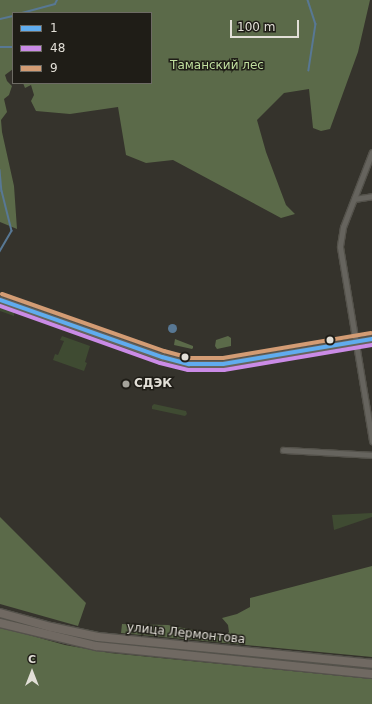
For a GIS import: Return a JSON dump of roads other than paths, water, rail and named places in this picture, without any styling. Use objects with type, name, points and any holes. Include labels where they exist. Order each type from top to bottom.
[{"type":"main road","points":[[0,300],[162,357],[189,364],[223,364],[372,339]]},
{"type":"main road","name":"улица Лермонтова","points":[[0,613],[51,627],[98,637],[372,664]]},
{"type":"main road","name":"улица Лермонтова","points":[[0,623],[48,636],[96,646],[372,674]]},
{"type":"main road","points":[[344,661],[344,671]]},
{"type":"street","points":[[372,152],[343,227],[340,247],[372,441]]},
{"type":"street","points":[[354,198],[372,196]]},
{"type":"street","points":[[282,450],[372,455]]},
{"type":"water","points":[[170,324],[174,324],[176,328],[174,332],[170,332],[168,330],[168,326]]},
{"type":"waterway","points":[[26,12],[55,4],[57,0]]},
{"type":"waterway","points":[[308,0],[316,24],[309,70]]},
{"type":"waterway","points":[[0,19],[12,16]]},
{"type":"waterway","points":[[0,47],[12,47]]},
{"type":"waterway","points":[[0,170],[2,191],[12,231],[0,252]]},
{"type":"place","name":"СДЭК","points":[[126,384]]},
{"type":"park label","name":"Таманский лес","points":[[217,66]]}]
